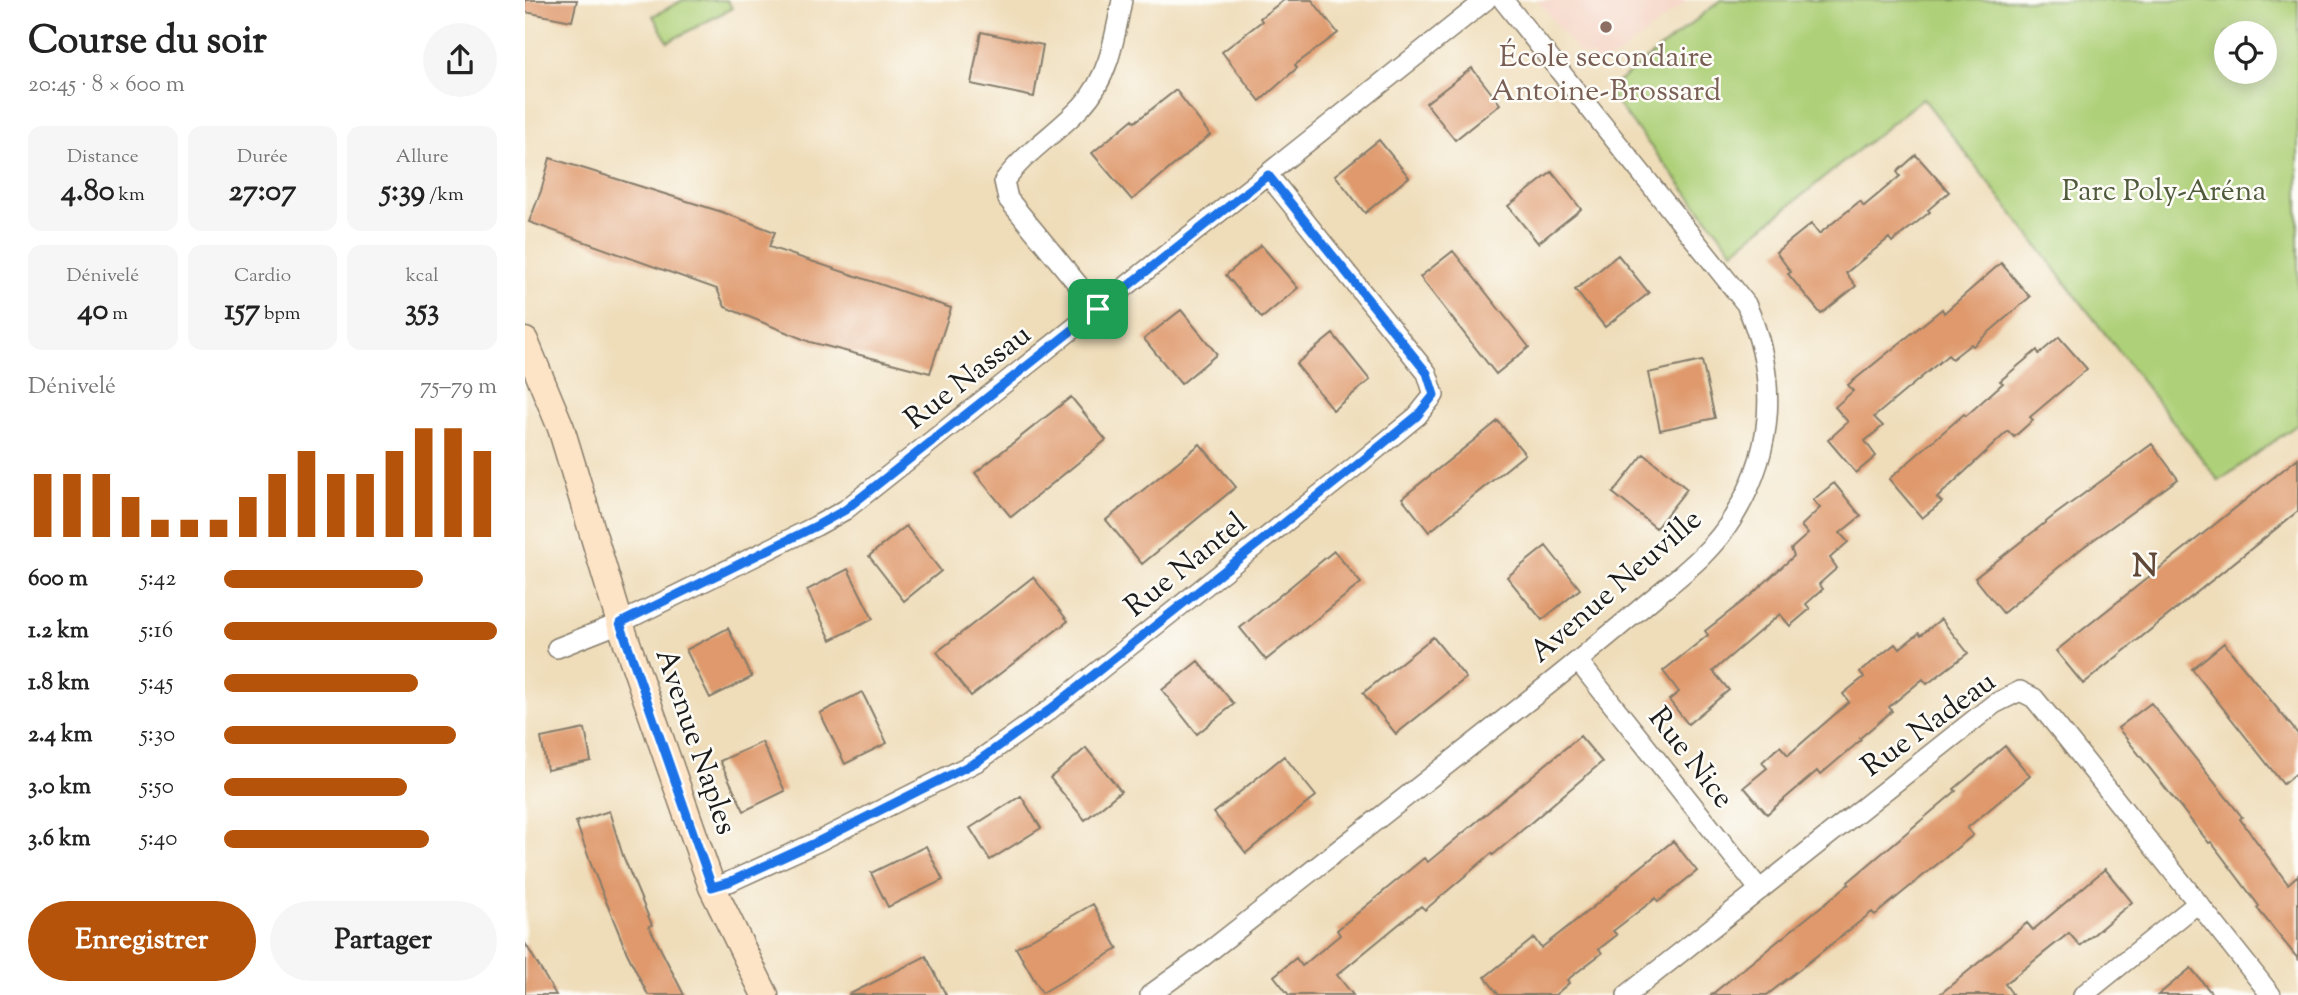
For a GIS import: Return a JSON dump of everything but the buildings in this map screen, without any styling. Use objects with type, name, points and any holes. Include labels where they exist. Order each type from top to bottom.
[{"type":"street","points":[[1098,309],[1008,199],[1004,181],[1016,165],[1083,106],[1100,81],[1114,38],[1122,0]]},
{"type":"street","name":"Rue Nassau","points":[[620,623],[845,510],[1486,0]]},
{"type":"street","name":"Avenue Neuville","points":[[1150,995],[1201,958],[1578,662],[1695,564],[1718,540],[1750,487],[1761,457],[1769,390],[1764,354],[1746,304],[1503,0]]},
{"type":"street","name":"Rue Nantel","points":[[712,887],[729,882],[819,841],[978,761],[1048,711],[1357,465],[1417,416],[1434,395],[1427,373],[1268,175]]},
{"type":"street","name":"Avenue Naples","points":[[527,349],[552,403],[569,450],[620,623],[712,887],[765,995]]},
{"type":"street","name":"Avenue Naples","points":[[557,648],[620,623]]},
{"type":"street","name":"Rue Nice","points":[[1578,662],[1760,890]]},
{"type":"street","name":"Rue Nadeau","points":[[1627,995],[1994,704],[2020,691],[2034,698],[2271,995]]},
{"type":"street","points":[[2083,995],[2198,903]]},
{"type":"shaded area","name":"École secondaire Antoine-Brossard","points":[[1537,0],[1688,0],[1619,55],[1606,61],[1595,62],[1594,57],[1580,54]]},
{"type":"green space","points":[[683,0],[727,0],[732,8],[668,42],[653,16]]},
{"type":"green space","name":"Parc Poly-Aréna","points":[[1721,0],[2298,0],[2298,424],[2219,481],[1923,98],[1733,251],[1607,91]]},
{"type":"place","name":"École secondaire Antoine-Brossard","points":[[1606,27]]},
{"type":"district","name":"N","points":[[2145,565]]},
{"type":"route","points":[[1268,175],[1427,373],[1434,395],[1417,416],[1357,465],[1048,711],[978,761],[819,841],[729,882],[712,887],[620,623],[845,510],[1098,309],[1268,175]]}]
